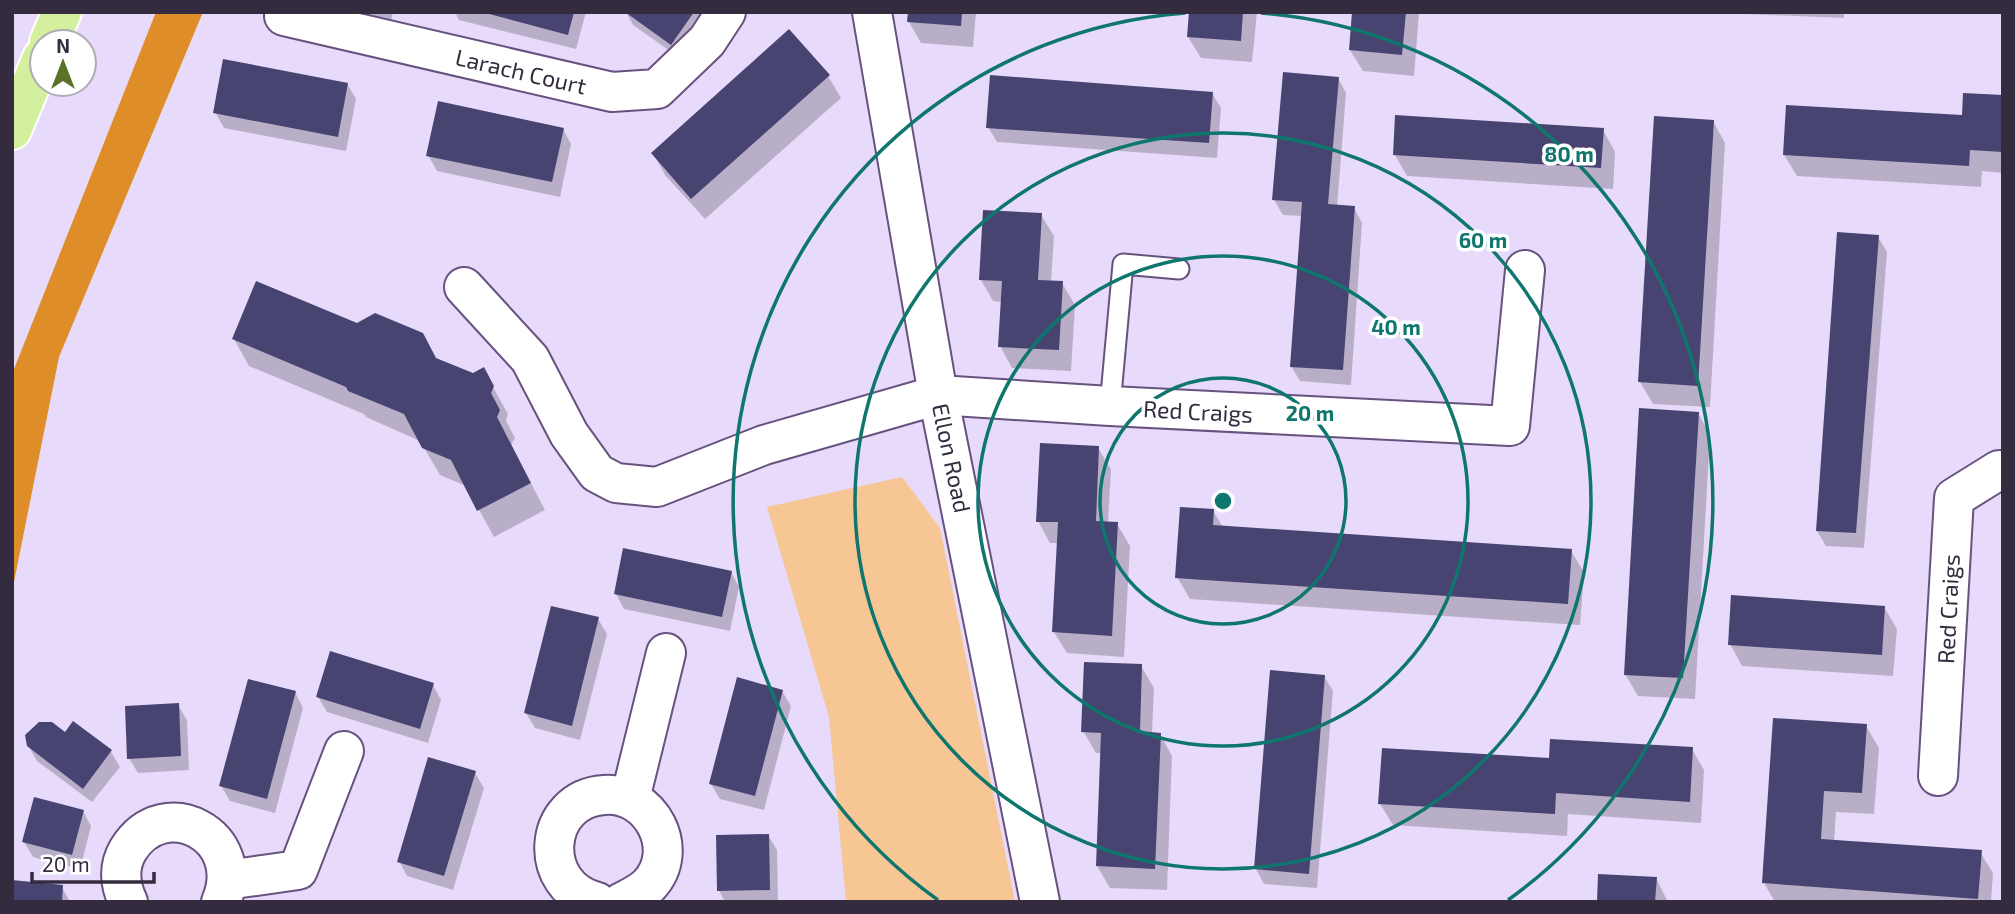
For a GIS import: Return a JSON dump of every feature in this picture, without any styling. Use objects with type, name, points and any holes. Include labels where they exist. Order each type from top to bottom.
[{"type":"main road","points":[[12,130],[28,92]]},
{"type":"street","name":"Larach Court","points":[[284,16],[612,92],[657,89],[707,41],[726,12]]},
{"type":"street","name":"Ellon Road","points":[[872,12],[939,395],[1040,902]]},
{"type":"street","name":"Red Craigs","points":[[464,287],[530,359],[569,434],[597,473],[615,483],[657,487],[764,445],[939,395],[1510,426],[1525,270]]},
{"type":"street","name":"Red Craigs","points":[[1938,776],[1954,498],[2003,470]]},
{"type":"street","points":[[630,799],[666,653]]},
{"type":"street","points":[[128,902],[122,890],[121,873],[125,856],[134,841],[147,830],[164,823],[181,823],[198,828],[213,838],[223,853],[228,870],[224,891],[298,870],[344,751]]},
{"type":"street","points":[[597,902],[572,890],[560,876],[554,860],[554,841],[559,823],[571,809],[586,799],[604,795],[622,796],[639,804],[653,817],[661,833],[663,851],[659,868],[651,883],[633,900]]},
{"type":"lane","points":[[1110,406],[1123,264],[1179,269]]},
{"type":"shaded area","points":[[156,12],[203,12],[59,357],[12,592],[12,374]]},
{"type":"shaded area","points":[[902,477],[940,528],[1015,902],[846,902],[829,717],[767,507]]},
{"type":"building","points":[[482,12],[574,12],[568,35]]},
{"type":"building","points":[[625,12],[694,12],[671,45]]},
{"type":"building","points":[[908,12],[962,12],[961,26],[907,22]]},
{"type":"building","points":[[1189,12],[1243,12],[1241,41],[1187,37]]},
{"type":"building","points":[[1352,12],[1406,12],[1402,55],[1349,50]]},
{"type":"building","points":[[789,29],[830,75],[691,199],[651,153]]},
{"type":"building","points":[[223,59],[348,83],[338,137],[213,113]]},
{"type":"building","points":[[1283,72],[1339,77],[1328,204],[1355,206],[1343,370],[1290,367],[1302,202],[1272,200]]},
{"type":"building","points":[[990,75],[1213,92],[1209,143],[986,128]]},
{"type":"building","points":[[1963,93],[2003,95],[2003,152],[1970,150],[1969,166],[1783,155],[1786,105],[1962,115]]},
{"type":"building","points":[[438,101],[564,128],[552,182],[426,156]]},
{"type":"building","points":[[1395,115],[1604,128],[1601,168],[1393,155]]},
{"type":"building","points":[[1654,116],[1714,120],[1698,386],[1638,382]]},
{"type":"building","points":[[983,210],[1042,213],[1038,280],[1063,281],[1059,350],[998,347],[1002,281],[979,280]]},
{"type":"building","points":[[1837,232],[1879,235],[1856,533],[1816,531]]},
{"type":"building","points":[[256,281],[357,323],[375,313],[423,333],[436,358],[473,373],[484,367],[494,386],[491,393],[500,410],[497,417],[531,483],[477,511],[451,460],[422,448],[404,414],[232,339]]},
{"type":"building","points":[[1639,408],[1699,412],[1683,678],[1624,675]]},
{"type":"building","points":[[1040,443],[1099,446],[1096,521],[1118,522],[1112,636],[1052,632],[1058,522],[1036,522]]},
{"type":"building","points":[[1180,507],[1214,509],[1213,525],[1572,549],[1568,604],[1175,578]]},
{"type":"building","points":[[623,548],[732,571],[722,617],[614,594]]},
{"type":"building","points":[[1731,595],[1885,606],[1882,655],[1728,645]]},
{"type":"building","points":[[551,606],[599,617],[572,726],[524,713]]},
{"type":"building","points":[[330,651],[434,683],[420,729],[316,697]]},
{"type":"building","points":[[1084,662],[1142,664],[1140,731],[1161,733],[1155,869],[1096,866],[1101,733],[1081,732]]},
{"type":"building","points":[[1270,670],[1325,675],[1309,874],[1254,869]]},
{"type":"building","points":[[737,677],[783,690],[755,796],[709,784]]},
{"type":"building","points":[[248,679],[296,691],[267,799],[219,786]]},
{"type":"building","points":[[179,703],[181,756],[127,759],[125,706]]},
{"type":"building","points":[[1773,718],[1867,724],[1862,793],[1824,791],[1821,839],[1982,850],[1978,899],[1762,883]]},
{"type":"building","points":[[73,721],[112,750],[83,789],[27,746],[25,735],[39,722],[52,722],[65,732]]},
{"type":"building","points":[[1550,739],[1693,747],[1690,802],[1556,793],[1555,814],[1378,804],[1382,748],[1549,758]]},
{"type":"building","points":[[428,757],[476,771],[444,876],[397,862]]},
{"type":"building","points":[[34,797],[84,810],[72,855],[22,842]]},
{"type":"building","points":[[769,834],[770,890],[717,891],[716,835]]},
{"type":"building","points":[[1598,874],[1657,877],[1655,902],[1597,902]]},
{"type":"building","points":[[12,880],[63,885],[62,902],[12,902]]}]
